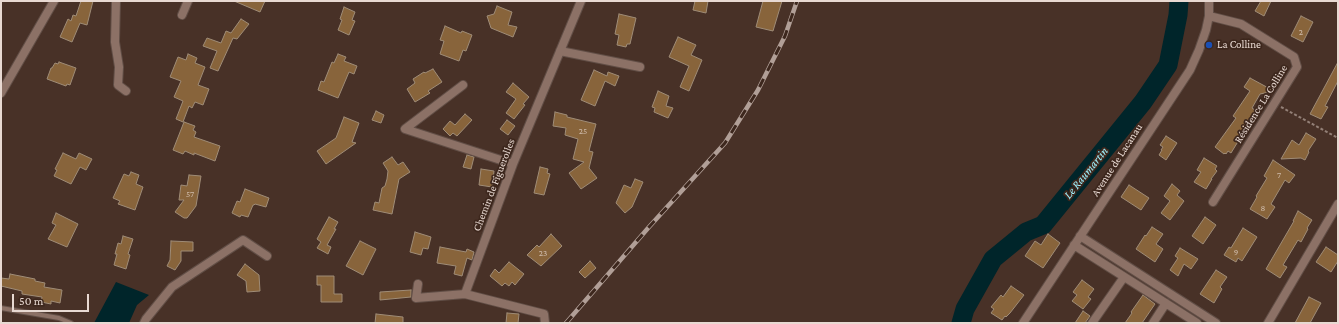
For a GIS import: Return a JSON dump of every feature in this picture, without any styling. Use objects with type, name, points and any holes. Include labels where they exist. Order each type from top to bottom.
[{"type":"street","points":[[1,93],[54,1]]},
{"type":"street","points":[[116,1],[115,42],[120,67],[118,85],[126,91]]},
{"type":"street","points":[[182,15],[188,1]]},
{"type":"street","name":"Chemin de Figuerolles","points":[[465,294],[513,164],[581,1]]},
{"type":"street","name":"Avenue de Lacanau","points":[[1023,323],[1190,70],[1203,41],[1208,16],[1209,1]]},
{"type":"street","name":"Résidence La Colline","points":[[1208,16],[1241,24],[1294,57],[1297,67],[1213,202]]},
{"type":"street","points":[[560,51],[640,67]]},
{"type":"street","points":[[463,85],[406,129],[513,164]]},
{"type":"street","points":[[1268,323],[1338,204]]},
{"type":"street","points":[[1321,233],[1338,214]]},
{"type":"street","points":[[1080,236],[1216,323]]},
{"type":"street","points":[[144,323],[172,287],[242,240],[267,256]]},
{"type":"street","points":[[1074,245],[1197,323]]},
{"type":"street","points":[[1092,323],[1124,277]]},
{"type":"street","points":[[418,284],[416,298],[465,294],[544,314],[545,323]]},
{"type":"street","points":[[1153,323],[1166,303]]},
{"type":"lane","points":[[1,308],[59,318],[71,323]]},
{"type":"path","points":[[1274,104],[1338,138]]},
{"type":"water","points":[[116,282],[149,295],[137,305],[129,323],[94,323]]},
{"type":"building","points":[[81,1],[93,1],[87,25],[80,23],[72,42],[60,37],[68,19],[71,21],[73,15],[76,16]]},
{"type":"building","points":[[234,1],[265,1],[260,12]]},
{"type":"building","points":[[695,1],[708,1],[706,13],[693,10]]},
{"type":"building","points":[[763,1],[782,1],[773,31],[756,27]]},
{"type":"building","points":[[1261,1],[1271,1],[1264,16],[1255,11]]},
{"type":"building","points":[[497,6],[512,12],[508,25],[517,27],[513,37],[491,28],[487,16],[494,14]]},
{"type":"building","points":[[344,7],[355,12],[352,20],[355,21],[349,35],[338,30],[342,20],[340,19]]},
{"type":"building","points":[[619,14],[636,18],[630,44],[627,44],[626,47],[617,45],[619,35],[615,34]]},
{"type":"building","points":[[1301,16],[1313,22],[1303,42],[1291,36]]},
{"type":"building","points":[[241,19],[249,24],[237,39],[233,38],[218,71],[210,68],[217,51],[203,46],[207,38],[221,43],[226,31],[231,33]]},
{"type":"building","points":[[445,26],[461,33],[462,31],[472,35],[466,51],[463,50],[459,61],[440,54],[444,41],[440,40]]},
{"type":"building","points":[[678,37],[696,45],[691,55],[702,60],[689,91],[680,87],[689,66],[669,57]]},
{"type":"building","points":[[188,54],[197,58],[195,63],[205,67],[198,85],[209,89],[203,105],[195,102],[192,108],[189,106],[183,122],[176,119],[183,101],[174,97],[181,81],[170,77],[178,57],[186,60]]},
{"type":"building","points":[[338,54],[346,57],[344,61],[357,66],[354,74],[349,72],[338,98],[318,90],[321,81],[324,82],[332,62],[334,63]]},
{"type":"building","points":[[59,62],[76,68],[70,85],[67,84],[66,86],[47,79],[51,68],[55,63],[58,64]]},
{"type":"building","points":[[1338,62],[1338,81],[1325,106],[1328,107],[1321,119],[1310,114]]},
{"type":"building","points":[[433,69],[442,82],[428,91],[430,93],[415,102],[407,89],[415,83],[413,79],[424,72],[425,73]]},
{"type":"building","points":[[594,70],[607,76],[608,72],[619,76],[615,86],[605,81],[595,106],[581,100]]},
{"type":"building","points":[[1250,78],[1274,91],[1260,94],[1252,108],[1259,113],[1247,131],[1245,130],[1231,153],[1228,151],[1224,154],[1215,147],[1236,118],[1233,116],[1250,91],[1244,87]]},
{"type":"building","points":[[513,83],[529,97],[523,104],[525,105],[514,119],[506,113],[516,99],[506,92]]},
{"type":"building","points":[[658,91],[669,96],[666,106],[673,108],[668,118],[654,112],[655,108],[652,107]]},
{"type":"building","points":[[376,111],[384,115],[381,123],[372,120]]},
{"type":"building","points":[[555,112],[567,115],[567,117],[596,124],[589,151],[593,152],[589,168],[597,178],[581,189],[569,173],[584,162],[573,159],[578,139],[565,135],[566,128],[553,126]]},
{"type":"building","points":[[465,114],[472,120],[457,136],[453,133],[450,136],[443,129],[450,121],[455,125]]},
{"type":"building","points":[[344,117],[359,123],[352,142],[356,143],[326,164],[317,151],[336,138]]},
{"type":"building","points":[[507,120],[515,126],[508,135],[500,129]]},
{"type":"building","points":[[184,122],[195,126],[193,130],[196,132],[194,137],[220,146],[215,161],[194,153],[194,155],[185,151],[183,154],[173,150]]},
{"type":"building","points":[[1306,133],[1316,139],[1308,151],[1309,152],[1305,160],[1301,158],[1281,159],[1292,140],[1299,145]]},
{"type":"building","points":[[1166,136],[1177,143],[1166,160],[1159,155],[1163,147],[1160,145]]},
{"type":"building","points":[[63,153],[76,159],[79,153],[92,159],[86,170],[80,167],[71,184],[54,176],[57,170],[55,169]]},
{"type":"building","points":[[467,155],[474,157],[471,169],[463,167]]},
{"type":"building","points":[[392,157],[398,165],[403,162],[410,172],[399,179],[392,214],[373,210],[375,202],[379,203],[382,188],[385,186],[387,179],[388,171],[383,163]]},
{"type":"building","points":[[1204,158],[1217,166],[1215,169],[1217,171],[1206,189],[1194,182],[1201,172],[1197,170]]},
{"type":"building","points":[[1273,160],[1295,175],[1289,183],[1285,180],[1271,204],[1275,207],[1267,219],[1250,209],[1267,178],[1264,176]]},
{"type":"building","points":[[540,167],[548,169],[547,173],[550,174],[544,195],[534,193]]},
{"type":"building","points":[[481,169],[494,171],[492,187],[479,185]]},
{"type":"building","points":[[131,172],[139,175],[136,184],[143,187],[135,210],[118,204],[120,201],[113,198],[124,174],[129,176]]},
{"type":"building","points":[[189,175],[201,176],[196,206],[187,218],[184,218],[175,212],[184,200],[179,200],[181,185],[187,186]]},
{"type":"building","points":[[635,179],[643,182],[632,207],[625,213],[616,203],[624,185],[631,188]]},
{"type":"building","points":[[1172,184],[1180,191],[1177,195],[1184,201],[1170,220],[1161,213],[1170,201],[1164,196]]},
{"type":"building","points":[[1129,185],[1149,198],[1141,210],[1121,197]]},
{"type":"building","points":[[245,189],[269,198],[266,207],[255,204],[253,205],[248,217],[241,215],[240,217],[232,213],[237,201],[240,202]]},
{"type":"building","points":[[1298,211],[1312,220],[1301,242],[1298,240],[1283,265],[1287,267],[1280,278],[1266,269],[1294,221]]},
{"type":"building","points":[[56,213],[78,224],[67,247],[48,239],[56,225],[52,223]]},
{"type":"building","points":[[329,217],[338,222],[334,229],[336,229],[327,245],[331,247],[328,254],[317,248],[321,242],[317,239]]},
{"type":"building","points":[[1205,217],[1216,225],[1203,244],[1192,236]]},
{"type":"building","points":[[1152,227],[1163,234],[1156,244],[1163,249],[1155,262],[1136,249]]},
{"type":"building","points":[[1243,228],[1257,237],[1242,261],[1238,258],[1236,262],[1224,255],[1229,247],[1231,248]]},
{"type":"building","points":[[415,232],[431,237],[428,249],[423,248],[421,255],[410,252]]},
{"type":"building","points":[[551,234],[562,246],[541,266],[527,255],[537,245],[539,247]]},
{"type":"building","points":[[1048,234],[1060,243],[1043,268],[1025,256],[1035,241],[1041,245]]},
{"type":"building","points":[[123,236],[133,239],[128,254],[130,255],[126,269],[114,265],[118,243],[121,244]]},
{"type":"building","points":[[171,241],[193,242],[193,251],[181,251],[181,261],[175,270],[167,266],[170,260]]},
{"type":"building","points":[[360,241],[376,249],[363,275],[346,266]]},
{"type":"building","points":[[440,247],[466,252],[467,249],[474,252],[472,260],[467,258],[462,276],[454,274],[456,266],[437,263]]},
{"type":"building","points":[[1326,247],[1338,255],[1338,261],[1331,272],[1316,262]]},
{"type":"building","points":[[1180,248],[1198,259],[1191,269],[1184,264],[1178,276],[1170,270],[1178,258],[1175,256]]},
{"type":"building","points":[[590,261],[596,268],[585,278],[579,272]]},
{"type":"building","points":[[509,262],[524,274],[515,285],[512,282],[509,286],[505,283],[502,286],[490,276],[495,269],[499,273]]},
{"type":"building","points":[[245,264],[259,275],[260,291],[247,292],[246,281],[237,275]]},
{"type":"building","points":[[1216,270],[1227,277],[1220,287],[1222,289],[1214,303],[1200,294]]},
{"type":"building","points":[[10,274],[35,279],[35,281],[45,283],[44,287],[62,290],[60,303],[51,301],[51,304],[41,302],[42,297],[22,294],[22,291],[1,286],[1,278],[9,279]]},
{"type":"building","points":[[317,276],[334,276],[334,294],[342,294],[342,302],[321,302],[321,285],[317,285]]},
{"type":"building","points":[[1082,280],[1094,289],[1088,297],[1091,299],[1083,309],[1072,301],[1077,295],[1073,292]]},
{"type":"building","points":[[1011,286],[1024,295],[1010,313],[1002,320],[991,313],[994,309],[991,307],[1001,295],[1003,297]]},
{"type":"building","points":[[411,290],[411,297],[380,300],[380,292]]},
{"type":"building","points":[[1143,295],[1155,304],[1142,323],[1125,323],[1132,313],[1131,312]]},
{"type":"building","points":[[1309,297],[1321,303],[1310,323],[1295,323]]},
{"type":"building","points":[[1083,311],[1090,316],[1085,323],[1075,323]]},
{"type":"building","points":[[507,313],[519,314],[518,323],[506,323]]},
{"type":"building","points":[[376,314],[403,317],[403,323],[375,323]]},
{"type":"waterway","name":"Le Raumartin","points":[[961,323],[965,309],[993,259],[1026,232],[1043,225],[1143,102],[1168,65],[1178,15],[1179,1]]},
{"type":"railway","points":[[566,323],[649,227],[725,143],[758,90],[785,36],[797,1]]},
{"type":"place","name":"La Colline","points":[[1209,45]]}]
